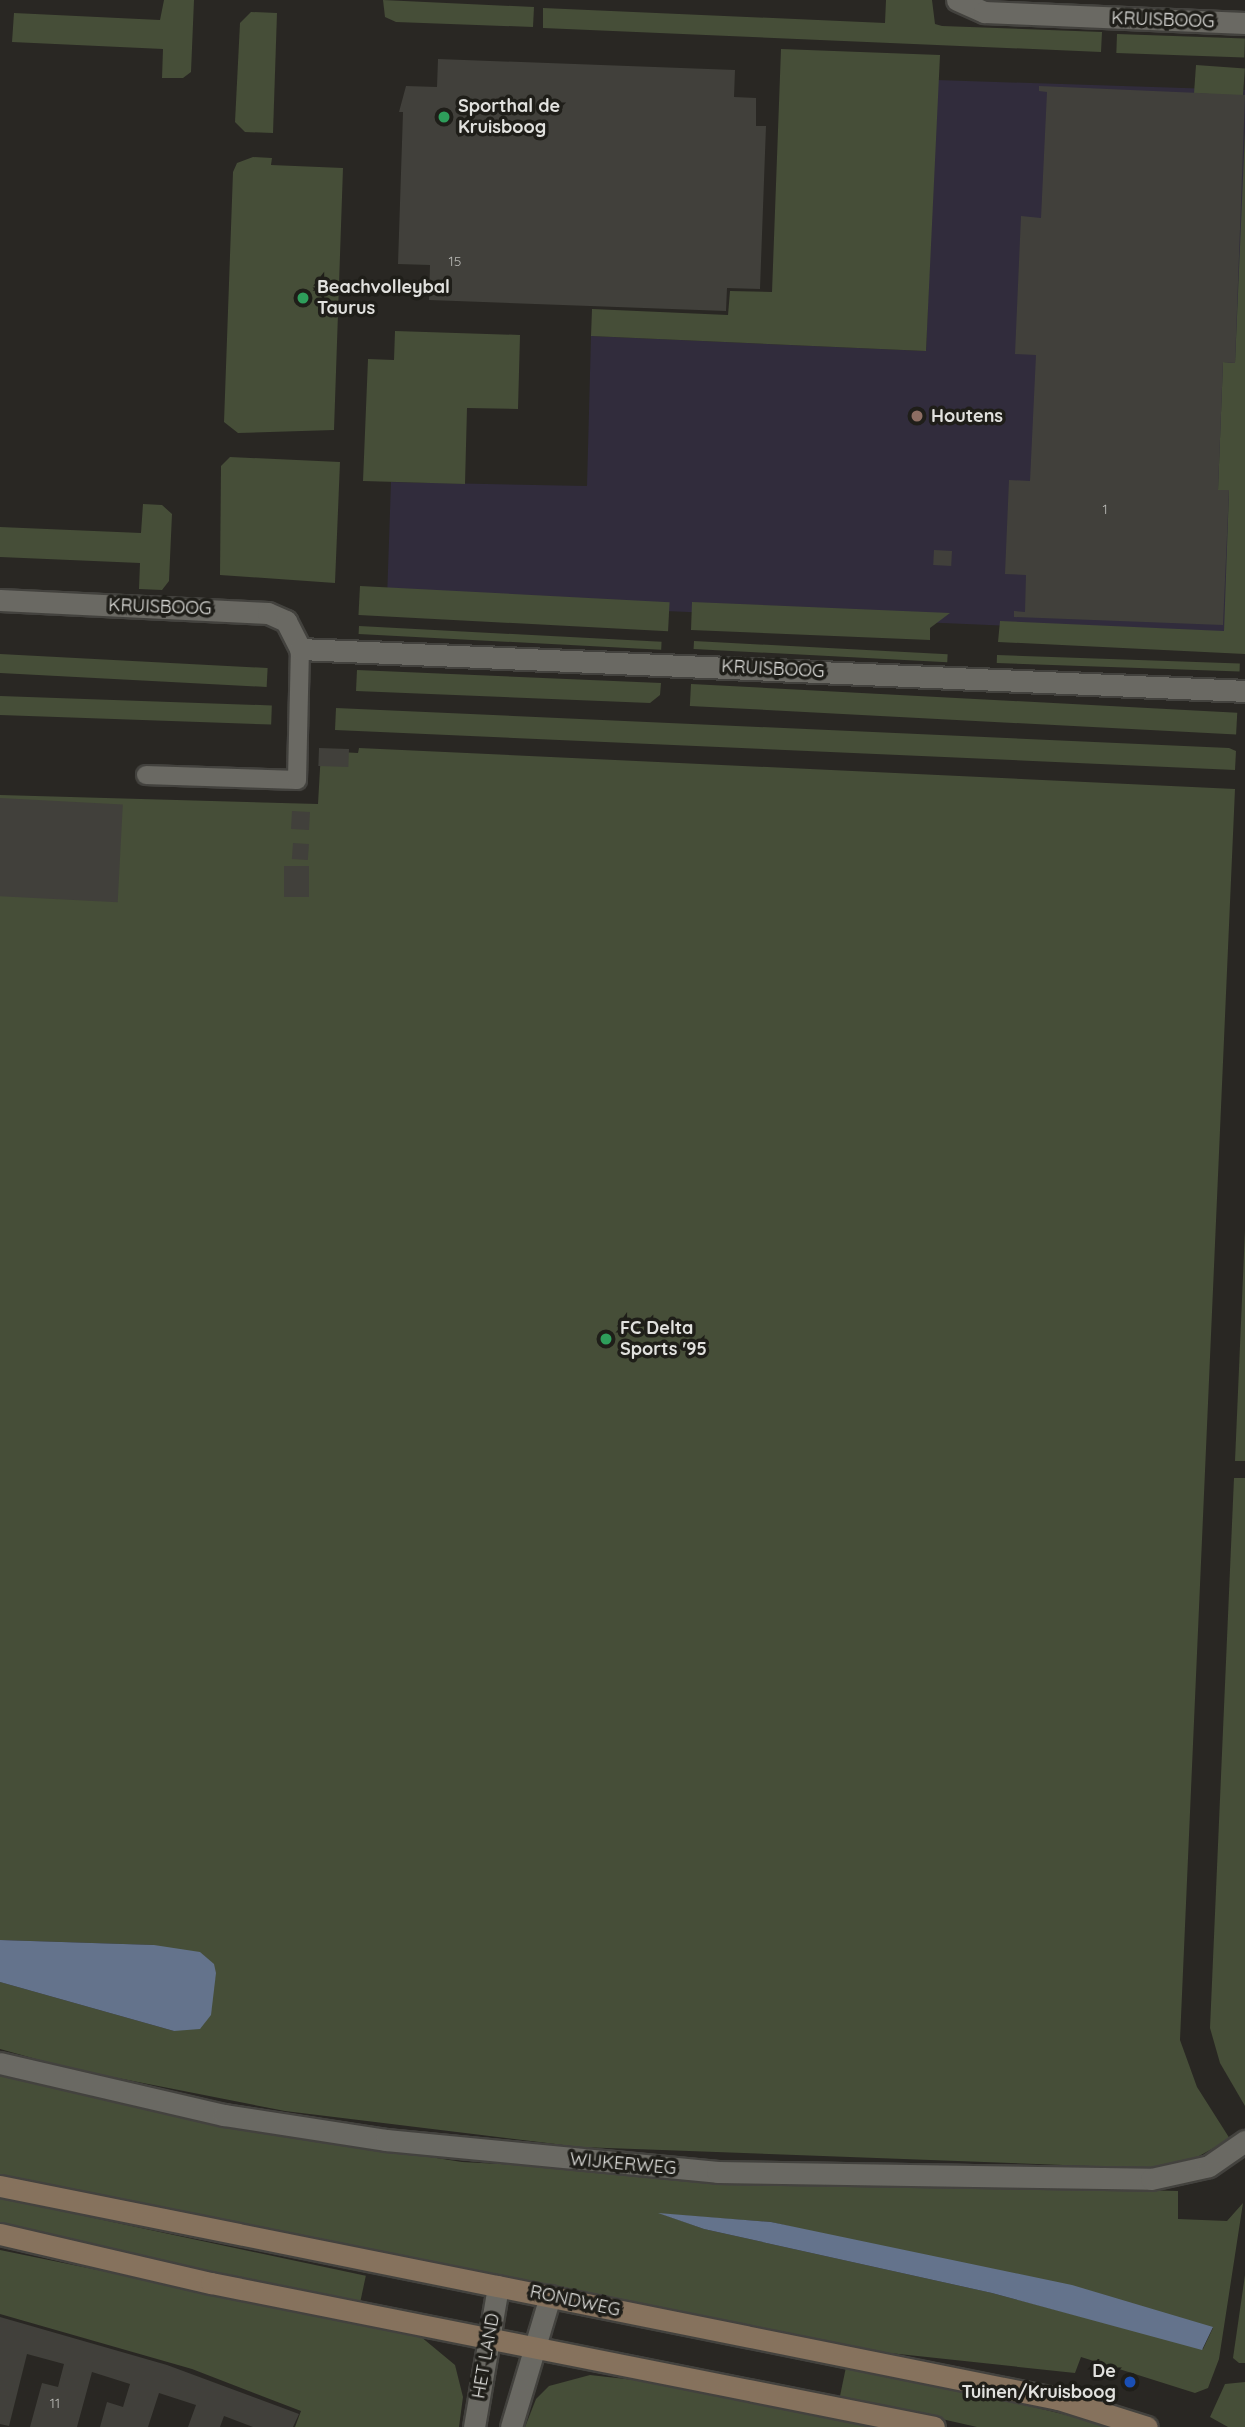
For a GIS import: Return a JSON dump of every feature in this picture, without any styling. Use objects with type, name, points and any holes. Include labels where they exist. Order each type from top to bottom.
[{"type":"main road","name":"RONDWEG","points":[[0,2186],[1058,2399],[1147,2427]]},
{"type":"main road","points":[[0,2234],[489,2339],[934,2427]]},
{"type":"street","name":"KRUISBOOG","points":[[957,0],[985,12],[1245,23]]},
{"type":"street","name":"KRUISBOOG","points":[[0,600],[268,612],[286,621],[300,649],[1245,691]]},
{"type":"street","name":"WIJKERWEG","points":[[0,2063],[224,2115],[386,2140],[717,2172],[1151,2179],[1209,2165],[1245,2141]]},
{"type":"street","name":"HET LAND","points":[[474,2427],[498,2286]]},
{"type":"street","points":[[511,2427],[550,2296]]},
{"type":"lane","points":[[146,775],[296,780],[300,649]]},
{"type":"shaded area","name":"Houtens","points":[[937,80],[1245,90],[1242,636],[387,599],[391,482],[587,486],[591,336],[926,351]]},
{"type":"green space","points":[[164,0],[194,0],[191,72],[183,78],[162,78],[163,49],[12,42],[14,13],[160,20]]},
{"type":"green space","points":[[383,0],[534,7],[533,27],[396,22],[385,17]]},
{"type":"green space","points":[[886,0],[932,0],[935,24],[942,26],[1102,32],[1101,52],[543,28],[543,8],[885,23]]},
{"type":"green space","points":[[251,12],[277,13],[273,133],[245,132],[235,122],[240,23]]},
{"type":"green space","points":[[1117,34],[1245,38],[1244,57],[1116,53]]},
{"type":"green space","points":[[781,49],[940,55],[926,351],[591,336],[592,309],[728,315],[730,291],[772,292]]},
{"type":"green space","points":[[1196,65],[1245,68],[1243,96],[1194,93]]},
{"type":"green space","points":[[1245,131],[1245,654],[998,642],[1000,621],[1224,631],[1229,491],[1218,490],[1223,362],[1235,363]]},
{"type":"green space","name":"Beachvolleybal Taurus","points":[[253,157],[272,158],[271,165],[343,168],[334,430],[238,433],[224,422],[233,172],[237,163]]},
{"type":"green space","points":[[395,331],[520,335],[518,409],[467,408],[465,484],[363,481],[368,359],[394,360]]},
{"type":"green space","points":[[230,457],[340,462],[335,583],[220,575],[221,466]]},
{"type":"green space","points":[[143,504],[162,505],[172,514],[169,581],[162,590],[139,589],[140,563],[0,557],[0,527],[141,533]]},
{"type":"green space","points":[[360,586],[670,602],[668,631],[358,615]]},
{"type":"green space","points":[[692,602],[950,613],[930,628],[930,640],[691,630]]},
{"type":"green space","points":[[359,626],[662,642],[661,650],[359,634]]},
{"type":"green space","points":[[694,641],[948,654],[947,662],[694,649]]},
{"type":"green space","points":[[0,654],[268,668],[267,687],[0,673]]},
{"type":"green space","points":[[997,655],[1240,663],[1240,671],[997,663]]},
{"type":"green space","points":[[357,670],[661,683],[660,695],[650,703],[356,691]]},
{"type":"green space","points":[[691,684],[1237,713],[1236,735],[690,706]]},
{"type":"green space","points":[[0,696],[272,705],[271,724],[0,715]]},
{"type":"green space","points":[[336,708],[1229,748],[1236,751],[1235,770],[335,730]]},
{"type":"green space","name":"FC Delta Sports '95","points":[[359,748],[1235,789],[1180,2040],[1197,2087],[1230,2139],[1190,2161],[1144,2168],[580,2147],[285,2111],[72,2069],[0,2049],[0,1982],[174,2031],[154,1945],[0,1940],[0,795],[318,804],[321,751],[358,753]]},
{"type":"green space","points":[[1245,1230],[1245,1461],[1235,1461]]},
{"type":"green space","points":[[1234,1478],[1245,1478],[1245,2106],[1220,2063],[1210,2028]]},
{"type":"green space","points":[[0,2074],[225,2125],[462,2162],[912,2185],[1178,2191],[1178,2219],[1227,2221],[1243,2203],[1219,2359],[1208,2388],[1195,2393],[1081,2357],[1075,2373],[880,2352],[0,2174]],"holes":[[[662,2214],[771,2222],[1213,2328],[1203,2349],[992,2293],[704,2229]]]},
{"type":"green space","points":[[0,2198],[366,2276],[360,2305],[0,2229]]},
{"type":"green space","points":[[0,2250],[420,2336],[455,2365],[463,2397],[459,2427],[295,2427],[301,2411],[192,2369],[0,2314]]},
{"type":"green space","points":[[1245,2275],[1245,2363],[1239,2363],[1233,2358]]},
{"type":"green space","points":[[846,2367],[1001,2399],[1116,2427],[977,2427],[840,2396]]},
{"type":"green space","points":[[590,2375],[661,2383],[885,2427],[525,2427],[536,2399],[549,2386]]},
{"type":"green space","points":[[1245,2382],[1245,2427],[1228,2427],[1210,2417],[1225,2384]]},
{"type":"water","points":[[0,1940],[154,1945],[200,1952],[214,1964],[216,1973],[211,2015],[200,2029],[174,2031],[0,1982]]},
{"type":"water","points":[[658,2213],[771,2222],[1072,2285],[1213,2327],[1202,2350],[992,2293],[704,2229]]},
{"type":"building","points":[[438,59],[735,70],[734,97],[756,98],[756,126],[766,126],[760,289],[727,288],[726,311],[429,300],[430,265],[398,264],[403,112],[399,112],[406,86],[437,87]]},
{"type":"building","points":[[1039,86],[1245,95],[1235,363],[1223,362],[1218,490],[1229,490],[1223,625],[1014,617],[1014,611],[1025,612],[1026,575],[1005,574],[1009,480],[1030,481],[1036,355],[1015,354],[1021,216],[1041,218],[1047,92],[1039,91]]},
{"type":"building","points":[[934,550],[952,551],[951,566],[933,565]]},
{"type":"building","points":[[319,748],[349,749],[348,767],[318,766]]},
{"type":"building","points":[[0,798],[123,804],[118,902],[0,896]]},
{"type":"building","points":[[292,811],[310,812],[309,830],[291,829]]},
{"type":"building","points":[[293,843],[309,844],[308,860],[292,859]]},
{"type":"building","points":[[284,866],[309,866],[309,897],[284,897]]},
{"type":"building","points":[[0,2317],[167,2365],[299,2414],[293,2427],[253,2427],[224,2416],[220,2427],[188,2427],[196,2405],[159,2393],[148,2427],[100,2427],[107,2402],[123,2407],[130,2384],[92,2372],[77,2427],[30,2427],[42,2383],[58,2387],[64,2364],[27,2354],[9,2426],[0,2424]]},
{"type":"place","name":"Sporthal de Kruisboog","points":[[444,117]]},
{"type":"place","name":"Beachvolleybal Taurus","points":[[303,298]]},
{"type":"place","name":"Houtens","points":[[917,416]]},
{"type":"place","name":"FC Delta Sports '95","points":[[606,1339]]},
{"type":"place","name":"De Tuinen/Kruisboog","points":[[1130,2382]]}]
